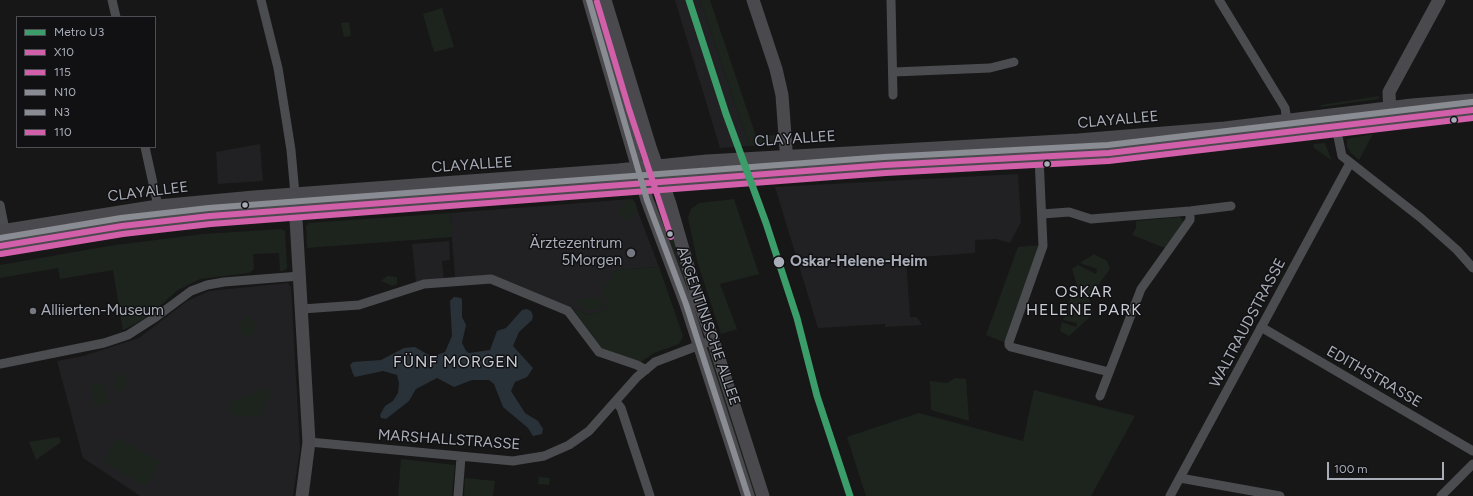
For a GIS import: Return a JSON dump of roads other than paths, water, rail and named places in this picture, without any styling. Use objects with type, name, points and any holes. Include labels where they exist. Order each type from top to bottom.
[{"type":"main road","name":"ARGENTINISCHE ALLEE","points":[[589,0],[643,184],[700,346],[748,496]]},
{"type":"main road","name":"ARGENTINISCHE ALLEE","points":[[605,0],[656,165],[663,183],[696,294],[713,340],[763,496]]},
{"type":"main road","points":[[753,0],[776,69],[782,95],[788,173]]},
{"type":"main road","points":[[1390,113],[1389,92],[1439,0]]},
{"type":"main road","name":"CLAYALLEE","points":[[4,245],[156,221],[788,173],[1109,153],[1336,127],[1390,113],[1473,100]]},
{"type":"main road","name":"CLAYALLEE","points":[[3,230],[158,206],[295,194],[786,155],[1078,140],[1390,113],[1473,110]]},
{"type":"main road","points":[[295,194],[309,442],[302,496]]},
{"type":"street","points":[[112,0],[116,16]]},
{"type":"street","points":[[261,0],[278,68],[291,150],[295,194]]},
{"type":"street","points":[[891,0],[894,72],[893,95]]},
{"type":"street","points":[[1219,0],[1285,108],[1287,121]]},
{"type":"street","points":[[894,72],[990,68],[1014,62]]},
{"type":"street","points":[[1336,127],[1340,152],[1350,163],[1382,185],[1422,218],[1473,268]]},
{"type":"street","points":[[145,148],[158,206]]},
{"type":"street","points":[[1040,157],[1044,246],[1009,345],[1011,347],[1109,372]]},
{"type":"street","name":"WALTRAUDSTRASSE","points":[[1170,496],[1350,163]]},
{"type":"street","points":[[0,205],[4,245]]},
{"type":"street","points":[[1042,214],[1069,212],[1091,219],[1231,206]]},
{"type":"street","points":[[1100,396],[1141,289],[1190,220],[1190,211]]},
{"type":"street","points":[[0,364],[104,343],[128,335],[156,317],[191,291],[207,285],[224,282],[300,276]]},
{"type":"street","points":[[302,309],[359,305],[424,284],[491,279],[568,311],[599,352],[637,365],[646,370]]},
{"type":"street","name":"EDITHSTRASSE","points":[[1261,327],[1473,451]]},
{"type":"street","name":"MARSHALLSTRASSE","points":[[309,442],[513,461],[544,456],[570,446],[589,432],[637,377],[656,362],[713,340]]},
{"type":"street","points":[[616,402],[621,408],[650,496]]},
{"type":"street","points":[[458,496],[461,457]]},
{"type":"street","points":[[1441,496],[1473,464]]},
{"type":"street","points":[[1180,478],[1280,496]]},
{"type":"metro line","name":"U3","points":[[689,0],[726,114],[766,223],[797,318],[817,396],[850,496]]},
{"type":"place","name":"Ärztezentrum 5Morgen","points":[[631,253]]},
{"type":"place","name":"Oskar-Helene-Heim","points":[[779,262]]},
{"type":"place","name":"Alliierten-Museum","points":[[33,311]]},
{"type":"district","name":"OSKAR HELENE PARK","points":[[1084,301]]},
{"type":"district","name":"FÜNF MORGEN","points":[[456,362]]}]
